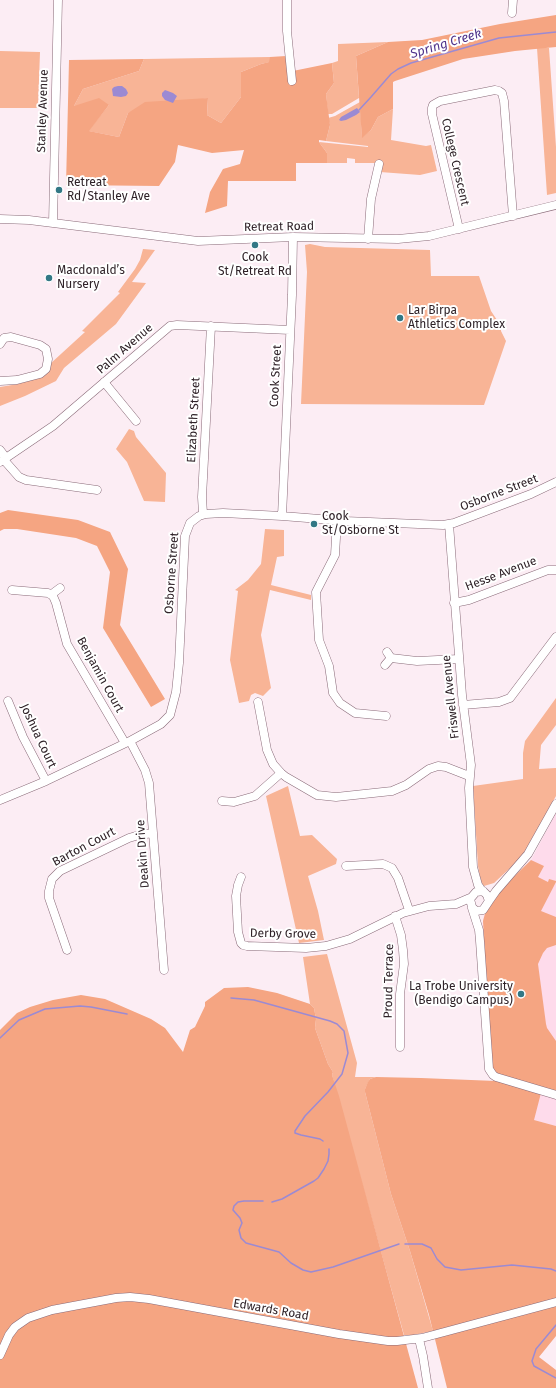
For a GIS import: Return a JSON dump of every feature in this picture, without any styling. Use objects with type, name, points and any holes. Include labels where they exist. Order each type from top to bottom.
[{"type":"street","name":"Stanley Avenue","points":[[52,223],[58,0]]},
{"type":"street","points":[[287,0],[287,31],[292,81]]},
{"type":"street","points":[[512,13],[513,0]]},
{"type":"street","name":"College Crescent","points":[[459,229],[432,114],[433,105],[440,101],[495,90],[502,93],[504,101],[513,216]]},
{"type":"street","points":[[368,239],[371,199],[379,164]]},
{"type":"street","name":"Retreat Road","points":[[0,219],[20,219],[198,241],[293,238],[415,238],[459,229],[556,205]]},
{"type":"street","name":"Cook Street","points":[[282,516],[293,238]]},
{"type":"street","name":"Palm Avenue","points":[[3,460],[53,426],[170,326],[177,324],[290,330]]},
{"type":"street","name":"Elizabeth Street","points":[[204,514],[202,497],[211,326]]},
{"type":"street","points":[[0,344],[4,338],[11,337],[40,345],[46,349],[48,359],[46,368],[40,374],[17,380],[0,381]]},
{"type":"street","points":[[104,382],[136,420]]},
{"type":"street","points":[[0,450],[3,460],[19,477],[26,480],[97,490]]},
{"type":"street","name":"Osborne Street","points":[[0,800],[46,781],[127,742],[161,724],[170,716],[176,692],[179,663],[185,536],[187,528],[192,520],[204,514],[213,513],[431,525],[449,524],[469,518],[531,494],[556,482]]},
{"type":"street","points":[[337,520],[335,555],[316,592],[319,640],[329,666],[333,692],[340,704],[355,713],[386,716]]},
{"type":"street","name":"Friswell Avenue","points":[[449,524],[463,705],[471,760],[469,776],[469,807],[473,867],[471,897]]},
{"type":"street","name":"Hesse Avenue","points":[[454,603],[467,601],[548,570],[556,570]]},
{"type":"street","points":[[12,590],[52,594],[60,588]]},
{"type":"street","name":"Benjamin Court","points":[[52,594],[56,602],[67,644],[127,742]]},
{"type":"street","points":[[463,705],[499,702],[510,698],[556,637]]},
{"type":"street","points":[[388,658],[417,661],[459,659]]},
{"type":"street","name":"Joshua Court","points":[[8,701],[23,737],[46,781]]},
{"type":"street","points":[[258,702],[269,754],[273,764],[280,773],[311,792],[331,797],[392,792],[406,785],[429,769],[435,767],[446,767],[469,776]]},
{"type":"street","name":"Deakin Drive","points":[[127,742],[145,770],[149,783],[164,970]]},
{"type":"street","points":[[222,801],[234,802],[252,798],[260,793],[280,773]]},
{"type":"street","points":[[472,908],[479,911],[486,905],[505,880],[528,854],[556,804]]},
{"type":"street","name":"Barton Court","points":[[67,950],[49,898],[52,879],[60,871],[129,838],[139,835],[153,834]]},
{"type":"street","points":[[346,866],[383,864],[392,868],[398,878],[409,910]]},
{"type":"street","name":"Friswell Avenue","points":[[473,867],[478,885],[482,891]]},
{"type":"street","name":"Derby Grove","points":[[241,877],[236,896],[238,932],[241,943],[247,946],[306,948],[326,946],[350,939],[394,916],[409,910],[429,906],[456,904],[467,901],[471,897]]},
{"type":"street","points":[[505,880],[490,888],[476,892],[471,897],[470,902],[478,930],[489,1069],[496,1077],[556,1095]]},
{"type":"street","points":[[478,930],[480,918],[486,905],[488,895],[482,891]]},
{"type":"street","name":"Derby Grove","points":[[456,904],[472,908]]},
{"type":"street","name":"Proud Terrace","points":[[394,916],[403,942],[404,955],[400,994],[400,1047]]},
{"type":"street","name":"Edwards Road","points":[[0,1355],[12,1330],[23,1321],[33,1316],[73,1305],[124,1297],[149,1299],[257,1320],[388,1341],[419,1339],[556,1302]]},
{"type":"street","points":[[419,1339],[428,1388]]},
{"type":"shaded area","points":[[556,15],[556,47],[515,51],[463,59],[393,82],[393,109],[378,117],[371,130],[362,138],[356,56],[388,42],[422,40],[500,24]]},
{"type":"shaded area","points":[[388,42],[356,56],[359,98],[332,114],[328,114],[326,94],[334,83],[332,63],[338,61],[338,44]]},
{"type":"shaded area","points":[[537,48],[549,48],[556,147],[556,193],[547,195]]},
{"type":"shaded area","points":[[0,51],[40,52],[38,108],[0,108]]},
{"type":"shaded area","points":[[286,56],[288,72],[332,63],[334,83],[326,94],[330,125],[326,141],[319,140],[327,153],[327,163],[296,163],[296,181],[228,181],[227,206],[205,213],[210,192],[223,169],[240,164],[244,150],[212,153],[178,145],[175,162],[159,186],[66,185],[69,60],[144,59],[139,71],[83,89],[74,106],[99,98],[109,105],[89,131],[119,137],[128,113],[145,102],[208,98],[207,115],[221,123],[241,97],[241,72],[269,62],[270,57]]},
{"type":"shaded area","points":[[270,57],[270,62],[241,72],[241,97],[221,123],[207,115],[208,98],[128,113],[119,137],[88,131],[109,105],[74,106],[83,89],[139,71],[144,59]]},
{"type":"shaded area","points":[[122,86],[126,89],[128,93],[126,96],[113,96],[112,89]]},
{"type":"shaded area","points":[[165,90],[177,96],[173,103],[165,100],[162,96],[162,93]]},
{"type":"shaded area","points":[[360,102],[362,137],[371,130],[378,117],[393,109],[391,140],[426,146],[431,145],[437,171],[420,175],[380,172],[382,163],[355,163],[355,159],[347,158],[347,163],[327,163],[327,153],[319,142],[368,147],[326,141],[330,125],[328,118],[335,116]]},
{"type":"shaded area","points":[[357,108],[360,112],[356,115],[346,120],[339,120],[341,117]]},
{"type":"shaded area","name":"Lar Birpa Athletics Complex","points":[[310,244],[325,247],[430,250],[431,276],[479,276],[491,311],[501,326],[501,331],[506,341],[484,405],[301,404],[307,272],[305,245]]},
{"type":"shaded area","points":[[143,249],[155,250],[132,282],[146,283],[116,324],[64,368],[56,381],[0,406],[0,387],[18,384],[41,376],[50,364],[85,332],[82,331],[120,293],[118,292],[140,260]]},
{"type":"shaded area","points":[[129,429],[134,431],[136,437],[166,473],[165,502],[144,501],[127,462],[116,449]]},
{"type":"shaded area","points":[[8,510],[78,520],[110,532],[128,569],[120,625],[165,699],[151,707],[103,628],[110,572],[97,546],[76,538],[17,529],[4,529],[0,531],[0,513]]},
{"type":"shaded area","points":[[265,529],[284,530],[284,556],[277,557],[271,585],[311,595],[311,600],[270,590],[261,635],[271,688],[263,696],[255,693],[251,695],[249,701],[239,703],[230,660],[238,591],[235,590],[248,580],[261,564]]},
{"type":"shaded area","points":[[556,698],[556,725],[541,745],[539,769],[556,768],[556,796],[522,857],[494,883],[484,886],[481,882],[478,866],[473,786],[523,779],[523,753],[525,741]]},
{"type":"shaded area","points":[[288,786],[300,836],[312,835],[337,859],[336,864],[308,876],[318,911],[324,940],[299,943],[266,796]]},
{"type":"shaded area","name":"La Trobe University (Bendigo Campus)","points":[[556,813],[556,1126],[534,1120],[493,1081],[482,927],[484,915],[498,892],[530,862]]},
{"type":"shaded area","name":"La Trobe University (Bendigo Campus)","points":[[531,860],[544,866],[538,877],[548,882],[549,879],[556,881],[541,911],[556,917],[556,945],[547,948],[538,964],[546,1024],[556,1041],[556,1091],[498,1074],[493,1069],[491,1061],[483,921],[486,910],[498,892]]},
{"type":"shaded area","points":[[327,954],[357,1063],[355,1077],[376,1077],[370,1079],[365,1092],[391,1194],[410,1251],[433,1331],[413,1335],[404,1335],[332,1075],[333,1072],[328,1064],[315,1028],[316,1019],[314,1008],[310,1004],[303,957]]},
{"type":"shaded area","points":[[248,987],[277,993],[310,1004],[314,1008],[316,1019],[315,1028],[328,1064],[333,1072],[332,1075],[418,1388],[0,1388],[0,1030],[17,1013],[30,1007],[53,1000],[81,995],[105,999],[151,1019],[165,1028],[183,1052],[190,1030],[195,1027],[205,1006],[205,1002],[224,988]]},
{"type":"shaded area","points":[[376,1077],[496,1081],[541,1093],[534,1120],[556,1126],[556,1336],[539,1357],[556,1370],[556,1388],[447,1388],[429,1315],[391,1194],[365,1092],[370,1079]]},
{"type":"waterway","name":"Spring Creek","points":[[359,110],[391,74],[411,63],[499,38],[556,32]]},
{"type":"waterway","points":[[231,998],[254,1000],[330,1021],[337,1024],[344,1031],[348,1053],[342,1074],[328,1092],[305,1116],[295,1131],[295,1133],[323,1141]]},
{"type":"waterway","points":[[0,1038],[19,1020],[45,1009],[80,1006],[127,1014]]},
{"type":"waterway","points":[[272,1202],[282,1199],[318,1178],[328,1161],[329,1149]]},
{"type":"waterway","points":[[263,1201],[238,1202],[234,1206],[233,1210],[240,1218],[242,1223],[239,1230],[241,1238],[246,1243],[279,1252],[291,1263],[303,1270],[311,1272],[333,1267],[399,1244]]},
{"type":"waterway","points":[[405,1244],[422,1244],[431,1248],[437,1259],[445,1267],[461,1270],[512,1265],[551,1269],[556,1271]]},
{"type":"waterway","points":[[556,1325],[536,1349],[532,1361],[534,1366],[556,1378]]},
{"type":"place","name":"Retreat Rd/Stanley Ave","points":[[59,190]]},
{"type":"place","name":"Cook St/Retreat Rd","points":[[255,245]]},
{"type":"place","name":"Macdonald’s Nursery","points":[[49,278]]},
{"type":"place","name":"Lar Birpa Athletics Complex","points":[[400,318]]},
{"type":"place","name":"Cook St/Osborne St","points":[[314,524]]},
{"type":"place","name":"La Trobe University (Bendigo Campus)","points":[[521,994]]}]
